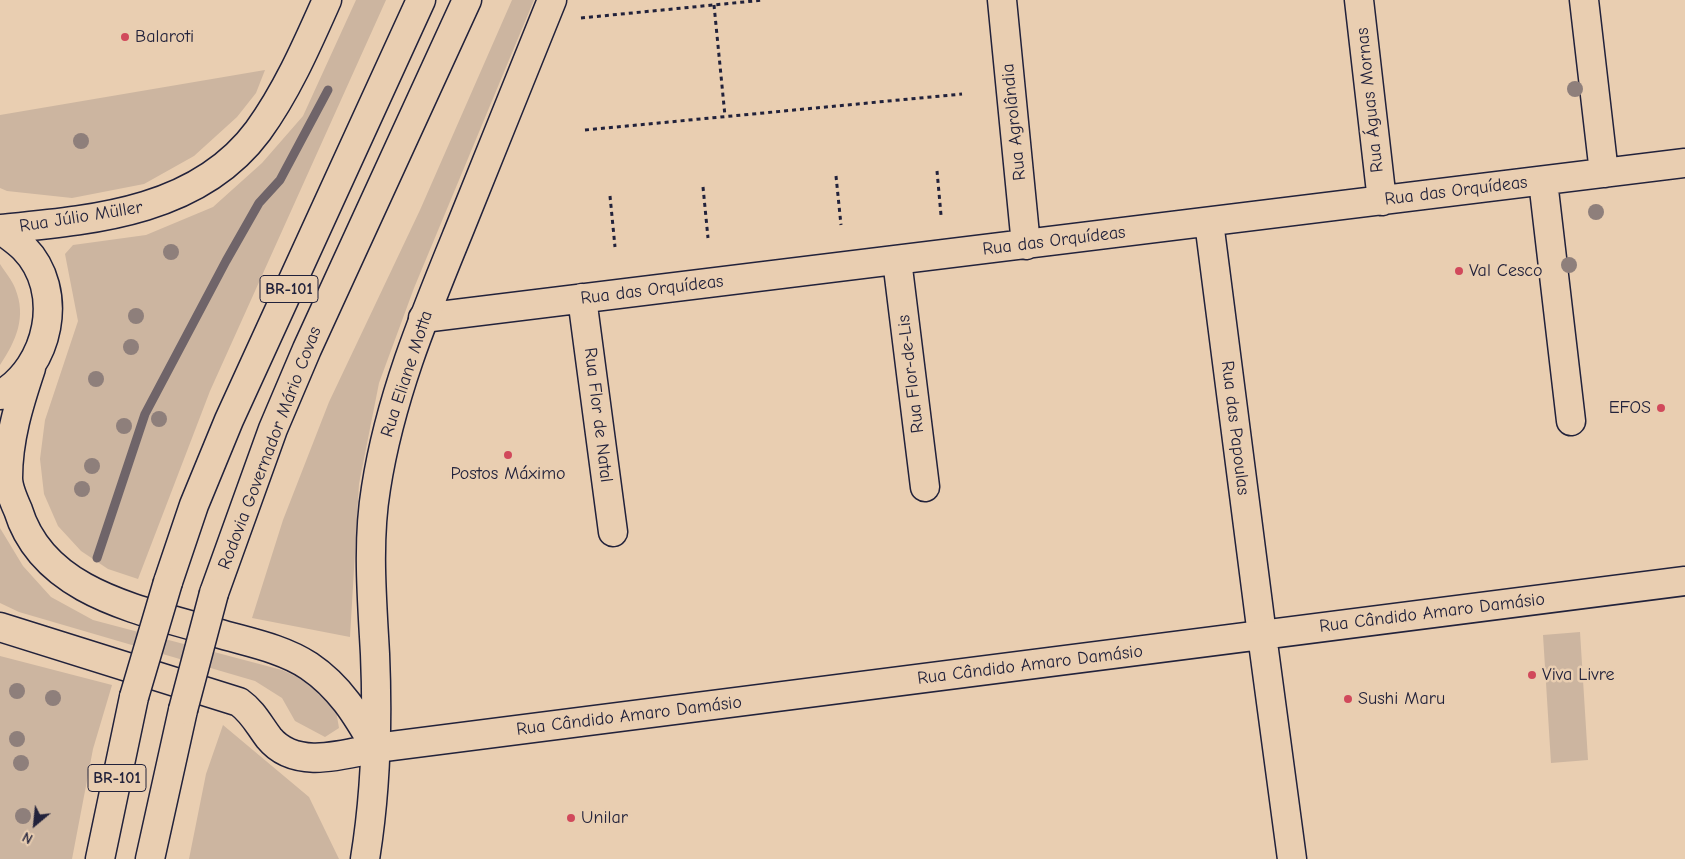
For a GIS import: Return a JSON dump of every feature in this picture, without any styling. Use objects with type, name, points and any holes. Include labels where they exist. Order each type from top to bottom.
[{"type":"main road","name":"Rua Júlio Müller","points":[[0,229],[116,215],[148,206],[202,180],[234,158],[257,131],[282,94],[327,0]]},
{"type":"main road","name":"BR-101","points":[[100,859],[134,697],[168,582],[194,505],[229,420],[421,0]]},
{"type":"main road","name":"Rodovia Governador Mário Covas","points":[[150,859],[183,710],[214,593],[270,438],[307,349],[467,0]]},
{"type":"main road","name":"Rua Eliane Motta","points":[[365,859],[373,810],[376,748],[371,548],[375,490],[392,407],[423,318],[552,0]]},
{"type":"main road","name":"Rua Agrolândia","points":[[1002,0],[1026,245]]},
{"type":"main road","name":"Rua Águas Mornas","points":[[1359,0],[1382,201]]},
{"type":"main road","points":[[1584,0],[1604,173]]},
{"type":"main road","name":"Rua das Orquídeas","points":[[423,318],[1685,163]]},
{"type":"main road","points":[[1543,181],[1571,422]]},
{"type":"main road","name":"Rua das Papoulas","points":[[1209,222],[1292,859]]},
{"type":"main road","points":[[0,229],[25,249],[41,276],[48,308],[45,339],[31,368],[13,423],[8,480],[22,525],[42,555],[66,577],[91,591],[127,605],[275,650],[308,665],[338,690],[350,705],[376,748]]},
{"type":"main road","name":"Rua Flor-de-Lis","points":[[897,260],[925,487]]},
{"type":"main road","name":"Rua Flor de Natal","points":[[582,298],[613,532]]},
{"type":"main road","points":[[0,395],[11,389],[31,368]]},
{"type":"main road","name":"Rua Cândido Amaro Damásio","points":[[0,627],[239,702],[249,709],[275,743],[294,755],[313,758],[331,757],[376,748],[1685,581]]},
{"type":"path","points":[[581,18],[764,0]]},
{"type":"path","points":[[714,5],[725,117]]},
{"type":"path","points":[[585,130],[962,94]]},
{"type":"path","points":[[937,171],[941,215]]},
{"type":"path","points":[[836,176],[841,225]]},
{"type":"path","points":[[703,187],[708,238]]},
{"type":"path","points":[[610,196],[615,247]]},
{"type":"shaded area","points":[[356,0],[386,0],[210,391],[138,579],[108,569],[81,551],[58,526],[44,494],[40,459],[45,420],[78,321],[65,254],[73,245],[146,235],[213,207],[262,163],[303,116]]},
{"type":"shaded area","points":[[512,0],[534,0],[414,288],[379,383],[359,484],[350,637],[252,618],[283,520],[329,402],[420,210]]},
{"type":"shaded area","points":[[265,70],[256,93],[237,117],[194,156],[144,184],[72,198],[7,191],[0,188],[0,115]]},
{"type":"shaded area","points":[[0,264],[14,285],[20,309],[20,319],[15,338],[0,365]]},
{"type":"shaded area","points":[[0,528],[23,566],[51,597],[93,620],[282,670],[317,686],[335,704],[339,728],[325,737],[295,721],[282,698],[255,681],[19,612],[0,603]]},
{"type":"shaded area","points":[[1580,632],[1588,760],[1551,763],[1543,635]]},
{"type":"shaded area","points":[[0,656],[112,685],[93,749],[72,859],[0,859]]},
{"type":"shaded area","points":[[223,725],[309,797],[339,859],[189,859],[206,774]]},
{"type":"waterway","points":[[97,558],[145,414],[226,261],[259,203],[280,180],[328,90]]},
{"type":"place","name":"Balaroti","points":[[125,37]]},
{"type":"place","name":"Val Cesco","points":[[1459,271]]},
{"type":"place","name":"EFOS","points":[[1661,408]]},
{"type":"place","name":"Postos Máximo","points":[[508,455]]},
{"type":"place","name":"Viva Livre","points":[[1532,675]]},
{"type":"place","name":"Sushi Maru","points":[[1348,699]]},
{"type":"place","name":"Unilar","points":[[571,818]]}]
